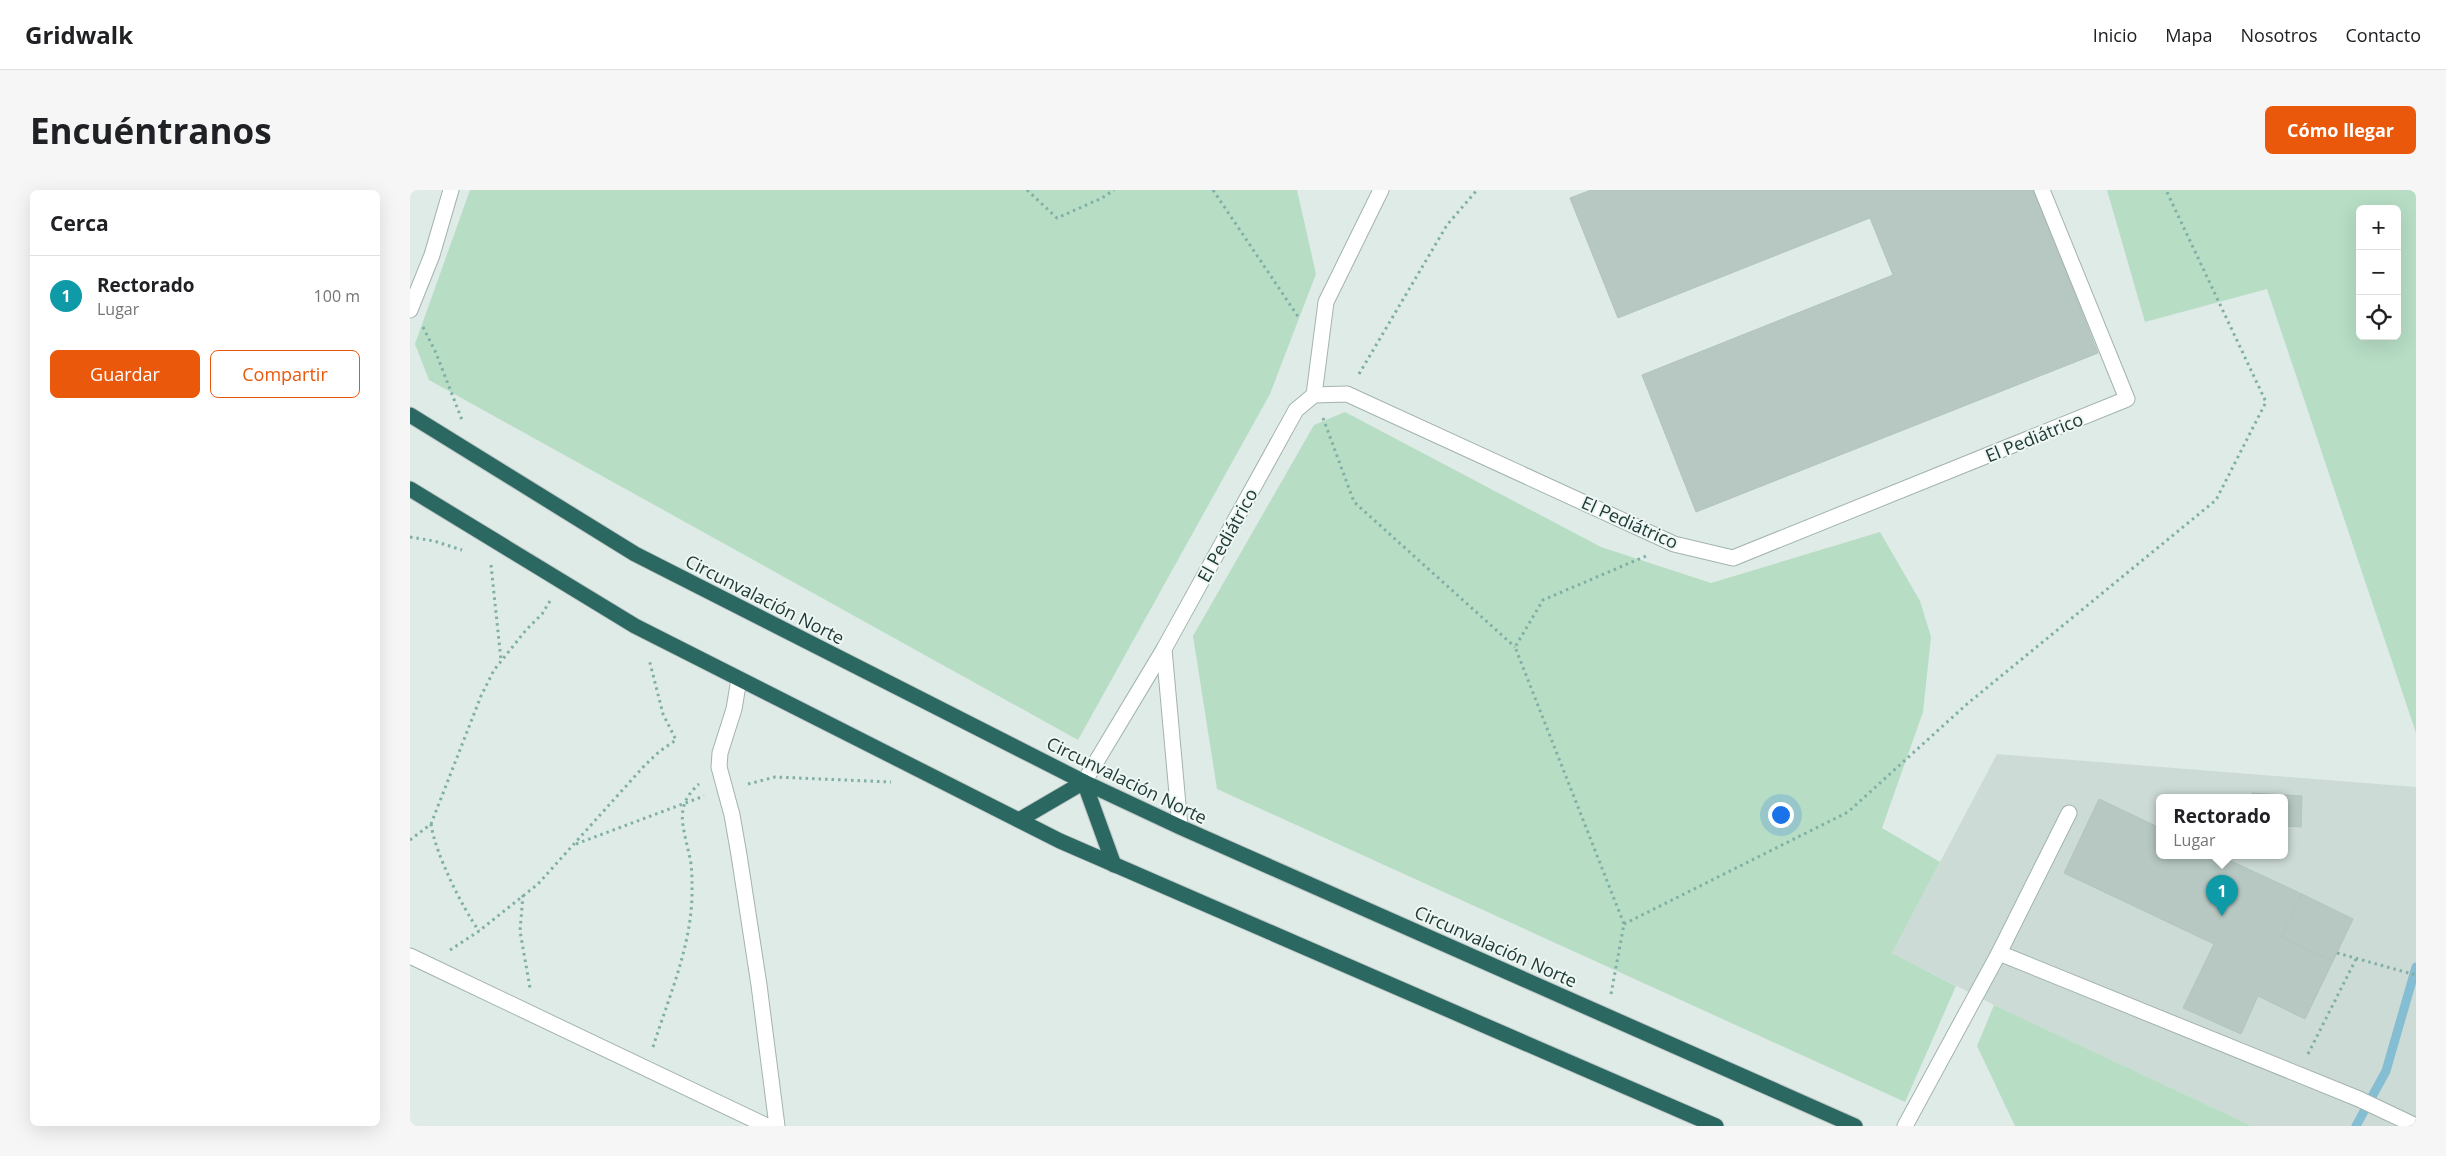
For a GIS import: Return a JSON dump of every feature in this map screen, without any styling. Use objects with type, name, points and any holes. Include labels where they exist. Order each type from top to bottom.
[{"type":"highway","name":"Circunvalación Norte","points":[[410,416],[635,554],[1084,782],[1180,827],[1855,1126]]},
{"type":"highway","points":[[410,489],[642,629],[1019,820],[1114,864],[1716,1126]]},
{"type":"highway","points":[[1019,820],[1084,782],[1114,864]]},
{"type":"street","points":[[411,308],[432,255],[451,190]]},
{"type":"street","points":[[1314,394],[1326,302],[1381,190]]},
{"type":"street","name":"El Pediátrico","points":[[1084,782],[1164,649],[1296,410],[1314,394],[1347,394],[1674,544],[1733,558],[2127,399],[2042,190]]},
{"type":"street","points":[[1164,649],[1180,827]]},
{"type":"street","points":[[739,679],[734,710],[720,754],[719,767],[732,815],[739,855],[759,985],[776,1126]]},
{"type":"street","points":[[1905,1126],[1999,952],[2069,813]]},
{"type":"street","points":[[1999,952],[2359,1099],[2416,1126]]},
{"type":"street","points":[[410,956],[767,1126]]},
{"type":"path","points":[[1028,190],[1057,218],[1102,198],[1114,190]]},
{"type":"path","points":[[1213,190],[1302,324]]},
{"type":"path","points":[[1347,394],[1447,225],[1477,190]]},
{"type":"path","points":[[1624,924],[1848,812],[1967,704],[2216,500],[2266,402],[2166,190]]},
{"type":"path","points":[[411,308],[436,353],[454,395],[472,454]]},
{"type":"path","points":[[1314,394],[1354,502],[1515,647],[1624,924],[1607,1015]]},
{"type":"path","points":[[491,538],[490,559],[502,661]]},
{"type":"path","points":[[1515,647],[1543,600],[1674,544]]},
{"type":"path","points":[[479,931],[470,918],[433,840],[431,824],[481,696],[494,670],[549,605],[552,589],[550,575]]},
{"type":"path","points":[[426,964],[479,931],[523,894],[538,884],[645,765],[676,740],[670,730],[659,701],[642,629]]},
{"type":"path","points":[[646,1067],[688,934],[692,868],[682,828],[684,802],[692,790],[719,767]]},
{"type":"path","points":[[410,840],[431,824]]},
{"type":"path","points":[[523,894],[520,931],[534,1015]]},
{"type":"path","points":[[2337,953],[2416,976]]},
{"type":"path","points":[[2298,1074],[2356,958]]},
{"type":"shaded area","points":[[1997,754],[2416,787],[2416,1126],[2252,1126],[1994,1005],[1892,953]]},
{"type":"green space","points":[[470,190],[1297,190],[1316,274],[1270,394],[1078,740],[429,380],[415,344]]},
{"type":"green space","points":[[2107,190],[2416,190],[2416,733],[2267,289],[2145,322]]},
{"type":"green space","points":[[1345,412],[1601,547],[1711,583],[1880,532],[1920,601],[1931,637],[1923,712],[1882,828],[1940,862],[1892,953],[1956,986],[1905,1102],[1217,789],[1193,636],[1314,425]]},
{"type":"green space","points":[[1994,1005],[2252,1126],[2015,1126],[1977,1046]]},
{"type":"building","points":[[1591,190],[2034,190],[2098,353],[1696,512],[1642,375],[1893,275],[1870,218],[1618,318],[1570,198]]},
{"type":"building","points":[[2288,795],[2302,796],[2301,827],[2288,826]]},
{"type":"building","points":[[2099,799],[2156,826],[2156,859],[2227,859],[2302,894],[2281,937],[2333,961],[2305,1019],[2258,996],[2241,1034],[2183,1008],[2214,944],[2064,873]]},
{"type":"building","points":[[2302,894],[2353,919],[2333,961],[2281,937]]},
{"type":"waterway","points":[[2356,1126],[2386,1071],[2416,967]]},
{"type":"place","name":"Rectorado","points":[[2222,916]]}]
